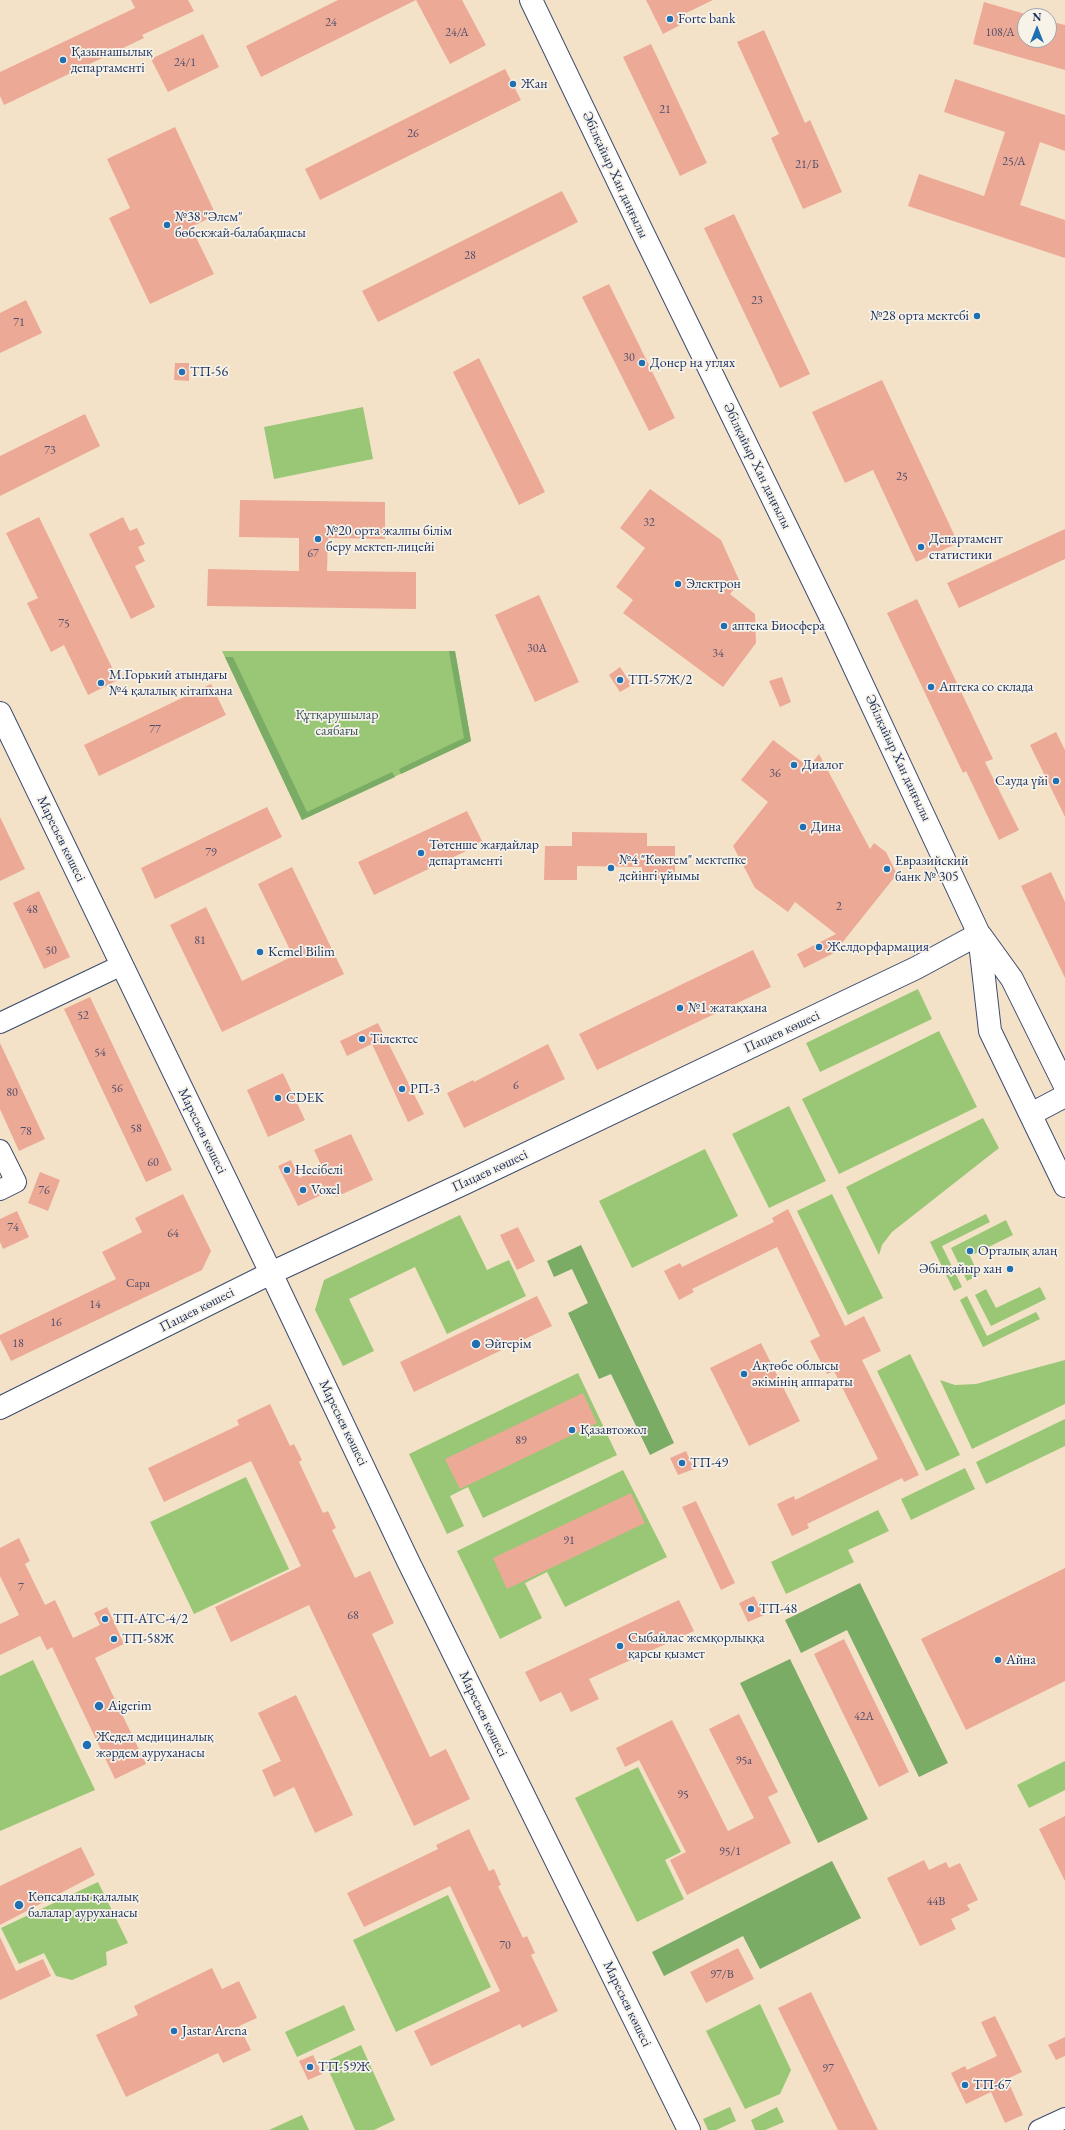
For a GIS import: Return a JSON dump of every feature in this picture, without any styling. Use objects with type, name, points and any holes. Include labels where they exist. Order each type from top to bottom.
[{"type":"main road","name":"Әбілқайыр Хан даңғылы","points":[[531,0],[831,618],[979,934],[1012,979],[1065,1086]]},
{"type":"main road","name":"Маресьев көшесі","points":[[0,713],[271,1273],[415,1575],[689,2130]]},
{"type":"main road","name":"Әбілқайыр Хан даңғылы","points":[[979,934],[990,1031],[1065,1186]]},
{"type":"main road","name":"Пацаев көшесі","points":[[0,1408],[271,1273],[479,1176],[916,968],[979,934]]},
{"type":"main road","points":[[1031,1114],[1065,1096]]},
{"type":"street","points":[[0,1023],[122,965]]},
{"type":"street","points":[[0,1150],[16,1182],[0,1190]]},
{"type":"street","points":[[1039,2130],[1065,2118]]},
{"type":"green space","points":[[363,407],[373,459],[274,479],[264,427]]},
{"type":"green space","name":"Құтқарушылар саябағы","points":[[222,651],[455,651],[471,741],[302,820]]},
{"type":"green space","points":[[449,651],[455,651],[471,741],[401,774],[399,769],[464,738]]},
{"type":"green space","points":[[225,657],[233,657],[307,812],[392,772],[395,777],[302,820]]},
{"type":"green space","points":[[918,989],[932,1019],[820,1072],[806,1043]]},
{"type":"green space","points":[[939,1031],[977,1107],[839,1174],[802,1099]]},
{"type":"green space","points":[[789,1106],[826,1181],[769,1208],[732,1134]]},
{"type":"green space","points":[[983,1118],[999,1148],[892,1232],[882,1245],[879,1255],[846,1187]]},
{"type":"green space","points":[[705,1149],[738,1216],[632,1268],[599,1201]]},
{"type":"green space","points":[[832,1194],[883,1298],[848,1315],[797,1211]]},
{"type":"green space","points":[[986,1214],[990,1222],[942,1246],[962,1287],[954,1291],[930,1242]]},
{"type":"green space","points":[[460,1215],[487,1270],[509,1260],[526,1296],[447,1334],[415,1267],[349,1299],[374,1351],[343,1366],[315,1310],[324,1280]]},
{"type":"green space","points":[[1006,1220],[1013,1235],[970,1256],[979,1275],[967,1281],[951,1248]]},
{"type":"green space","points":[[581,1245],[674,1443],[650,1455],[611,1374],[599,1379],[568,1313],[588,1303],[572,1269],[554,1277],[547,1261]]},
{"type":"green space","points":[[1040,1287],[1046,1299],[991,1326],[975,1295],[986,1289],[996,1308]]},
{"type":"green space","points":[[967,1296],[987,1336],[1036,1312],[1040,1319],[983,1347],[960,1300]]},
{"type":"green space","points":[[910,1354],[960,1455],[926,1471],[877,1371]]},
{"type":"green space","points":[[1065,1360],[1065,1404],[972,1449],[940,1380],[955,1385],[976,1384]]},
{"type":"green space","points":[[578,1373],[617,1455],[483,1518],[468,1487],[450,1496],[464,1526],[447,1534],[409,1454]]},
{"type":"green space","points":[[1065,1419],[1065,1446],[986,1484],[976,1462]]},
{"type":"green space","points":[[965,1468],[975,1489],[911,1520],[901,1499]]},
{"type":"green space","points":[[623,1470],[667,1557],[565,1607],[547,1572],[525,1583],[542,1618],[500,1639],[457,1551]]},
{"type":"green space","points":[[246,1477],[289,1569],[194,1614],[150,1522]]},
{"type":"green space","points":[[878,1510],[889,1531],[848,1550],[854,1562],[786,1594],[771,1562]]},
{"type":"green space","points":[[860,1583],[948,1763],[919,1777],[847,1630],[801,1653],[785,1620]]},
{"type":"green space","points":[[790,1659],[868,1819],[818,1843],[740,1683]]},
{"type":"green space","points":[[33,1660],[95,1790],[0,1831],[0,1676]]},
{"type":"green space","points":[[1065,1761],[1065,1790],[1029,1808],[1017,1785]]},
{"type":"green space","points":[[638,1767],[681,1852],[665,1860],[684,1899],[637,1922],[575,1798]]},
{"type":"green space","points":[[832,1861],[861,1918],[760,1969],[743,1936],[664,1976],[652,1952]]},
{"type":"green space","points":[[98,1882],[128,1943],[106,1952],[107,1965],[72,1980],[56,1976],[44,1953],[19,1964],[1,1928]]},
{"type":"green space","points":[[448,1895],[491,1987],[396,2032],[353,1940]]},
{"type":"green space","points":[[760,2004],[791,2070],[780,2094],[745,2109],[706,2031]]},
{"type":"green space","points":[[344,2005],[355,2030],[297,2057],[285,2032]]},
{"type":"green space","points":[[361,2045],[395,2120],[374,2130],[355,2130],[325,2062]]},
{"type":"green space","points":[[730,2107],[736,2121],[716,2130],[708,2130],[703,2119]]},
{"type":"green space","points":[[777,2107],[784,2122],[765,2130],[755,2130],[751,2120]]},
{"type":"green space","points":[[302,2115],[309,2130],[269,2130]]},
{"type":"building","name":"Қазынашылық департаменті","points":[[131,0],[188,0],[194,11],[142,35],[144,38],[4,105],[0,96],[0,72],[135,8]]},
{"type":"building","points":[[338,0],[416,0],[261,77],[246,46]]},
{"type":"building","points":[[416,0],[462,0],[486,45],[450,64]]},
{"type":"building","name":"Forte bank","points":[[646,0],[713,0],[682,15],[686,22],[663,34]]},
{"type":"building","points":[[984,2],[1017,12],[1017,48],[1057,48],[1057,23],[1065,25],[1065,70],[973,44]]},
{"type":"building","points":[[764,30],[805,123],[810,120],[842,192],[803,209],[771,138],[779,134],[737,42]]},
{"type":"building","points":[[203,34],[219,67],[168,92],[151,59]]},
{"type":"building","points":[[651,44],[707,163],[680,176],[623,57]]},
{"type":"building","points":[[505,69],[521,100],[320,200],[305,169]]},
{"type":"building","points":[[955,79],[1065,115],[1065,151],[1040,142],[1020,205],[1065,220],[1065,258],[908,206],[919,174],[984,196],[1005,132],[944,112]]},
{"type":"building","points":[[175,127],[216,215],[191,227],[214,274],[150,304],[109,218],[130,208],[107,159]]},
{"type":"building","points":[[562,191],[578,222],[378,322],[362,291]]},
{"type":"building","points":[[734,214],[810,374],[780,388],[704,228]]},
{"type":"building","points":[[609,284],[675,418],[649,431],[582,297]]},
{"type":"building","points":[[26,300],[42,333],[0,353],[0,313]]},
{"type":"building","points":[[479,358],[545,492],[519,505],[453,372]]},
{"type":"building","name":"ТП-56","points":[[175,363],[189,363],[189,381],[174,380]]},
{"type":"building","points":[[882,380],[958,543],[916,562],[873,470],[845,483],[812,412]]},
{"type":"building","points":[[85,414],[100,446],[0,496],[0,456]]},
{"type":"building","name":"Электрон","points":[[650,489],[721,540],[740,582],[730,594],[755,614],[756,643],[723,687],[623,613],[633,600],[616,587],[645,548],[620,528]]},
{"type":"building","points":[[240,500],[385,502],[385,539],[328,538],[327,571],[416,572],[416,609],[207,606],[208,569],[299,571],[299,538],[239,537]]},
{"type":"building","points":[[39,517],[118,680],[88,695],[64,645],[51,652],[27,603],[38,598],[6,533]]},
{"type":"building","points":[[123,517],[130,531],[137,528],[145,544],[138,547],[145,561],[135,566],[155,607],[131,619],[89,534]]},
{"type":"building","points":[[1065,529],[1065,559],[959,608],[947,583]]},
{"type":"building","points":[[539,595],[579,682],[535,702],[495,615]]},
{"type":"building","points":[[917,599],[993,759],[985,762],[1019,830],[999,840],[966,771],[963,773],[887,613]]},
{"type":"building","name":"ТП-57Ж/2","points":[[620,667],[632,685],[620,692],[609,675]]},
{"type":"building","points":[[782,677],[791,702],[780,707],[769,681]]},
{"type":"building","points":[[211,684],[226,715],[99,776],[84,745]]},
{"type":"building","name":"Сауда үйі","points":[[1056,732],[1065,750],[1065,817],[1030,745]]},
{"type":"building","name":"Дина","points":[[773,740],[809,767],[819,754],[870,849],[874,843],[886,852],[897,874],[834,953],[804,968],[797,954],[836,934],[795,902],[788,912],[755,888],[733,846],[768,802],[741,780]]},
{"type":"building","points":[[267,807],[282,837],[155,899],[141,868]]},
{"type":"building","name":"Төтенше жағдайлар департаменті","points":[[467,811],[483,843],[374,895],[358,862]]},
{"type":"building","points":[[0,817],[25,869],[0,881]]},
{"type":"building","points":[[572,832],[647,833],[647,846],[675,846],[675,880],[642,880],[642,867],[577,866],[577,880],[544,880],[545,846],[572,846]]},
{"type":"building","points":[[292,867],[344,974],[222,1032],[170,925],[206,907],[242,981],[293,956],[258,884]]},
{"type":"building","points":[[1051,872],[1065,902],[1065,978],[1021,886]]},
{"type":"building","points":[[39,891],[70,957],[44,969],[13,903]]},
{"type":"building","name":"№1 жатақхана","points":[[753,950],[771,987],[597,1070],[579,1034]]},
{"type":"building","points":[[90,997],[172,1170],[146,1182],[64,1009]]},
{"type":"building","points":[[378,1023],[424,1114],[408,1122],[372,1044],[347,1056],[340,1041]]},
{"type":"building","points":[[0,1043],[45,1139],[19,1151],[0,1109]]},
{"type":"building","points":[[548,1044],[565,1079],[464,1128],[447,1093],[473,1080],[474,1082]]},
{"type":"building","points":[[283,1073],[305,1120],[268,1137],[247,1090]]},
{"type":"building","points":[[351,1134],[373,1180],[336,1197],[332,1190],[298,1206],[278,1166],[291,1160],[299,1178],[322,1167],[314,1150]]},
{"type":"building","points":[[40,1172],[60,1180],[48,1211],[28,1203]]},
{"type":"building","points":[[183,1194],[211,1251],[202,1270],[11,1361],[0,1339],[0,1335],[116,1279],[102,1252],[142,1232],[135,1218]]},
{"type":"building","name":"Ақтөбе облысы әкімінің аппараты","points":[[788,1209],[845,1326],[864,1316],[881,1351],[862,1360],[919,1475],[904,1482],[902,1478],[807,1524],[809,1528],[792,1536],[777,1504],[794,1496],[795,1500],[878,1459],[834,1371],[827,1374],[810,1341],[820,1336],[777,1247],[692,1289],[694,1292],[679,1300],[664,1271],[680,1263],[682,1267],[774,1222],[772,1218]]},
{"type":"building","points":[[17,1211],[29,1237],[3,1249],[0,1242],[0,1219]]},
{"type":"building","points":[[518,1227],[535,1261],[517,1270],[500,1235]]},
{"type":"building","name":"Әйгерім","points":[[537,1296],[552,1326],[414,1392],[400,1362]]},
{"type":"building","points":[[761,1343],[800,1421],[749,1446],[710,1368]]},
{"type":"building","points":[[583,1393],[597,1423],[460,1489],[445,1459]]},
{"type":"building","points":[[270,1404],[290,1446],[294,1444],[302,1460],[299,1462],[323,1513],[328,1511],[336,1528],[332,1530],[355,1578],[370,1571],[394,1623],[372,1634],[430,1757],[446,1749],[470,1799],[414,1826],[309,1605],[231,1642],[215,1607],[301,1566],[251,1461],[164,1502],[148,1468],[239,1425],[237,1420]]},
{"type":"building","name":"ТП-49","points":[[686,1451],[694,1469],[678,1475],[670,1458]]},
{"type":"building","points":[[631,1493],[645,1523],[507,1589],[493,1558]]},
{"type":"building","points":[[696,1501],[735,1583],[721,1590],[682,1507]]},
{"type":"building","points":[[19,1538],[30,1561],[25,1564],[45,1605],[55,1600],[73,1638],[100,1625],[94,1613],[107,1607],[124,1644],[95,1658],[146,1764],[115,1779],[52,1647],[47,1650],[40,1636],[0,1655],[0,1624],[19,1615],[0,1576],[0,1548]]},
{"type":"building","name":"Айна","points":[[1065,1568],[1065,1681],[966,1730],[921,1639]]},
{"type":"building","name":"ТП-48","points":[[754,1596],[764,1615],[748,1622],[739,1603]]},
{"type":"building","name":"Сыбайлас жемқорлыққа қарсы қызмет","points":[[679,1600],[694,1631],[589,1679],[599,1699],[571,1712],[561,1692],[540,1702],[525,1672]]},
{"type":"building","points":[[844,1639],[909,1772],[879,1787],[814,1654]]},
{"type":"building","points":[[296,1695],[353,1815],[315,1833],[294,1787],[274,1797],[262,1770],[281,1761],[258,1713]]},
{"type":"building","points":[[739,1714],[778,1792],[768,1797],[791,1843],[687,1895],[670,1860],[686,1852],[639,1760],[625,1767],[616,1748],[672,1720],[728,1831],[754,1818],[709,1729]]},
{"type":"building","points":[[1065,1816],[1065,1881],[1039,1829]]},
{"type":"building","points":[[469,1829],[489,1871],[494,1869],[501,1885],[498,1886],[523,1938],[527,1936],[535,1953],[531,1955],[558,2011],[522,2028],[520,2024],[431,2066],[414,2031],[500,1991],[450,1886],[364,1927],[347,1893],[438,1849],[436,1845]]},
{"type":"building","name":"Көпсалалы қалалық балалар ауруханасы","points":[[81,1847],[95,1875],[0,1925],[0,1886]]},
{"type":"building","points":[[924,1860],[929,1870],[946,1862],[949,1868],[960,1863],[978,1900],[967,1905],[970,1910],[951,1919],[956,1929],[920,1946],[887,1878]]},
{"type":"building","name":"Көпсалалы қалалық балалар ауруханасы","points":[[0,1937],[16,1971],[43,1959],[51,1976],[0,2000]]},
{"type":"building","points":[[738,1948],[754,1979],[706,2003],[690,1972]]},
{"type":"building","name":"Jastar Arena","points":[[212,1968],[222,1989],[239,1981],[257,2018],[239,2026],[251,2050],[223,2063],[218,2053],[126,2097],[96,2035],[138,2015],[134,2006]]},
{"type":"building","points":[[811,1992],[878,2130],[838,2130],[778,2008]]},
{"type":"building","points":[[995,2016],[1022,2072],[1007,2079],[1023,2115],[1005,2123],[991,2092],[966,2104],[951,2073],[965,2066],[967,2070],[997,2056],[981,2022]]},
{"type":"building","points":[[1065,2037],[1065,2056],[1056,2060],[1048,2045]]},
{"type":"building","name":"ТП-59Ж","points":[[313,2055],[322,2074],[308,2080],[299,2061]]},
{"type":"place","name":"Forte bank","points":[[670,19]]},
{"type":"place","name":"Қазынашылық департаменті","points":[[63,60]]},
{"type":"place","name":"Жан","points":[[513,84]]},
{"type":"place","name":"№38 \"Әлем\" бөбекжай-балабақшасы","points":[[167,225]]},
{"type":"place","name":"№28 орта мектебі","points":[[977,316]]},
{"type":"place","name":"Донер на углях","points":[[642,363]]},
{"type":"place","name":"ТП-56","points":[[182,372]]},
{"type":"place","name":"№20 орта жалпы білім беру мектеп-лицейі","points":[[318,539]]},
{"type":"place","name":"Департамент статистики","points":[[921,547]]},
{"type":"place","name":"Электрон","points":[[678,584]]},
{"type":"place","name":"аптека Биосфера","points":[[724,626]]},
{"type":"place","name":"ТП-57Ж/2","points":[[620,680]]},
{"type":"place","name":"М.Горький атындағы №4 қалалық кітапхана","points":[[101,683]]},
{"type":"place","name":"Аптека со склада","points":[[931,687]]},
{"type":"place","name":"Диалог","points":[[794,765]]},
{"type":"place","name":"Сауда үйі","points":[[1056,781]]},
{"type":"place","name":"Дина","points":[[803,827]]},
{"type":"place","name":"Төтенше жағдайлар департаменті","points":[[421,853]]},
{"type":"place","name":"№4 \"Көктем\" мектепке дейінгі ұйымы","points":[[611,868]]},
{"type":"place","name":"Евразийский банк № 305","points":[[887,869]]},
{"type":"place","name":"Желдорфармация","points":[[819,947]]},
{"type":"place","name":"Kemel Bilim","points":[[260,952]]},
{"type":"place","name":"№1 жатақхана","points":[[680,1008]]},
{"type":"place","name":"Тілектес","points":[[362,1039]]},
{"type":"place","name":"РП-3","points":[[402,1089]]},
{"type":"place","name":"CDEK","points":[[278,1098]]},
{"type":"place","name":"Несібелі","points":[[287,1170]]},
{"type":"place","name":"Voxel","points":[[303,1190]]},
{"type":"place","name":"Орталық алаң","points":[[970,1251]]},
{"type":"place","name":"Әбілқайыр хан","points":[[1010,1269]]},
{"type":"place","name":"Әйгерім","points":[[476,1344]]},
{"type":"place","name":"Ақтөбе облысы әкімінің аппараты","points":[[744,1374]]},
{"type":"place","name":"Қазавтожол","points":[[572,1430]]},
{"type":"place","name":"ТП-49","points":[[682,1463]]},
{"type":"place","name":"ТП-48","points":[[751,1609]]},
{"type":"place","name":"ТП-АТС-4/2","points":[[105,1619]]},
{"type":"place","name":"ТП-58Ж","points":[[114,1639]]},
{"type":"place","name":"Сыбайлас жемқорлыққа қарсы қызмет","points":[[620,1646]]},
{"type":"place","name":"Айна","points":[[998,1660]]},
{"type":"place","name":"Aigerim","points":[[99,1706]]},
{"type":"place","name":"Жедел медициналық жәрдем ауруханасы","points":[[87,1745]]},
{"type":"place","name":"Көпсалалы қалалық балалар ауруханасы","points":[[19,1905]]},
{"type":"place","name":"Jastar Arena","points":[[174,2031]]},
{"type":"place","name":"ТП-59Ж","points":[[310,2067]]},
{"type":"place","name":"ТП-67","points":[[965,2085]]}]
